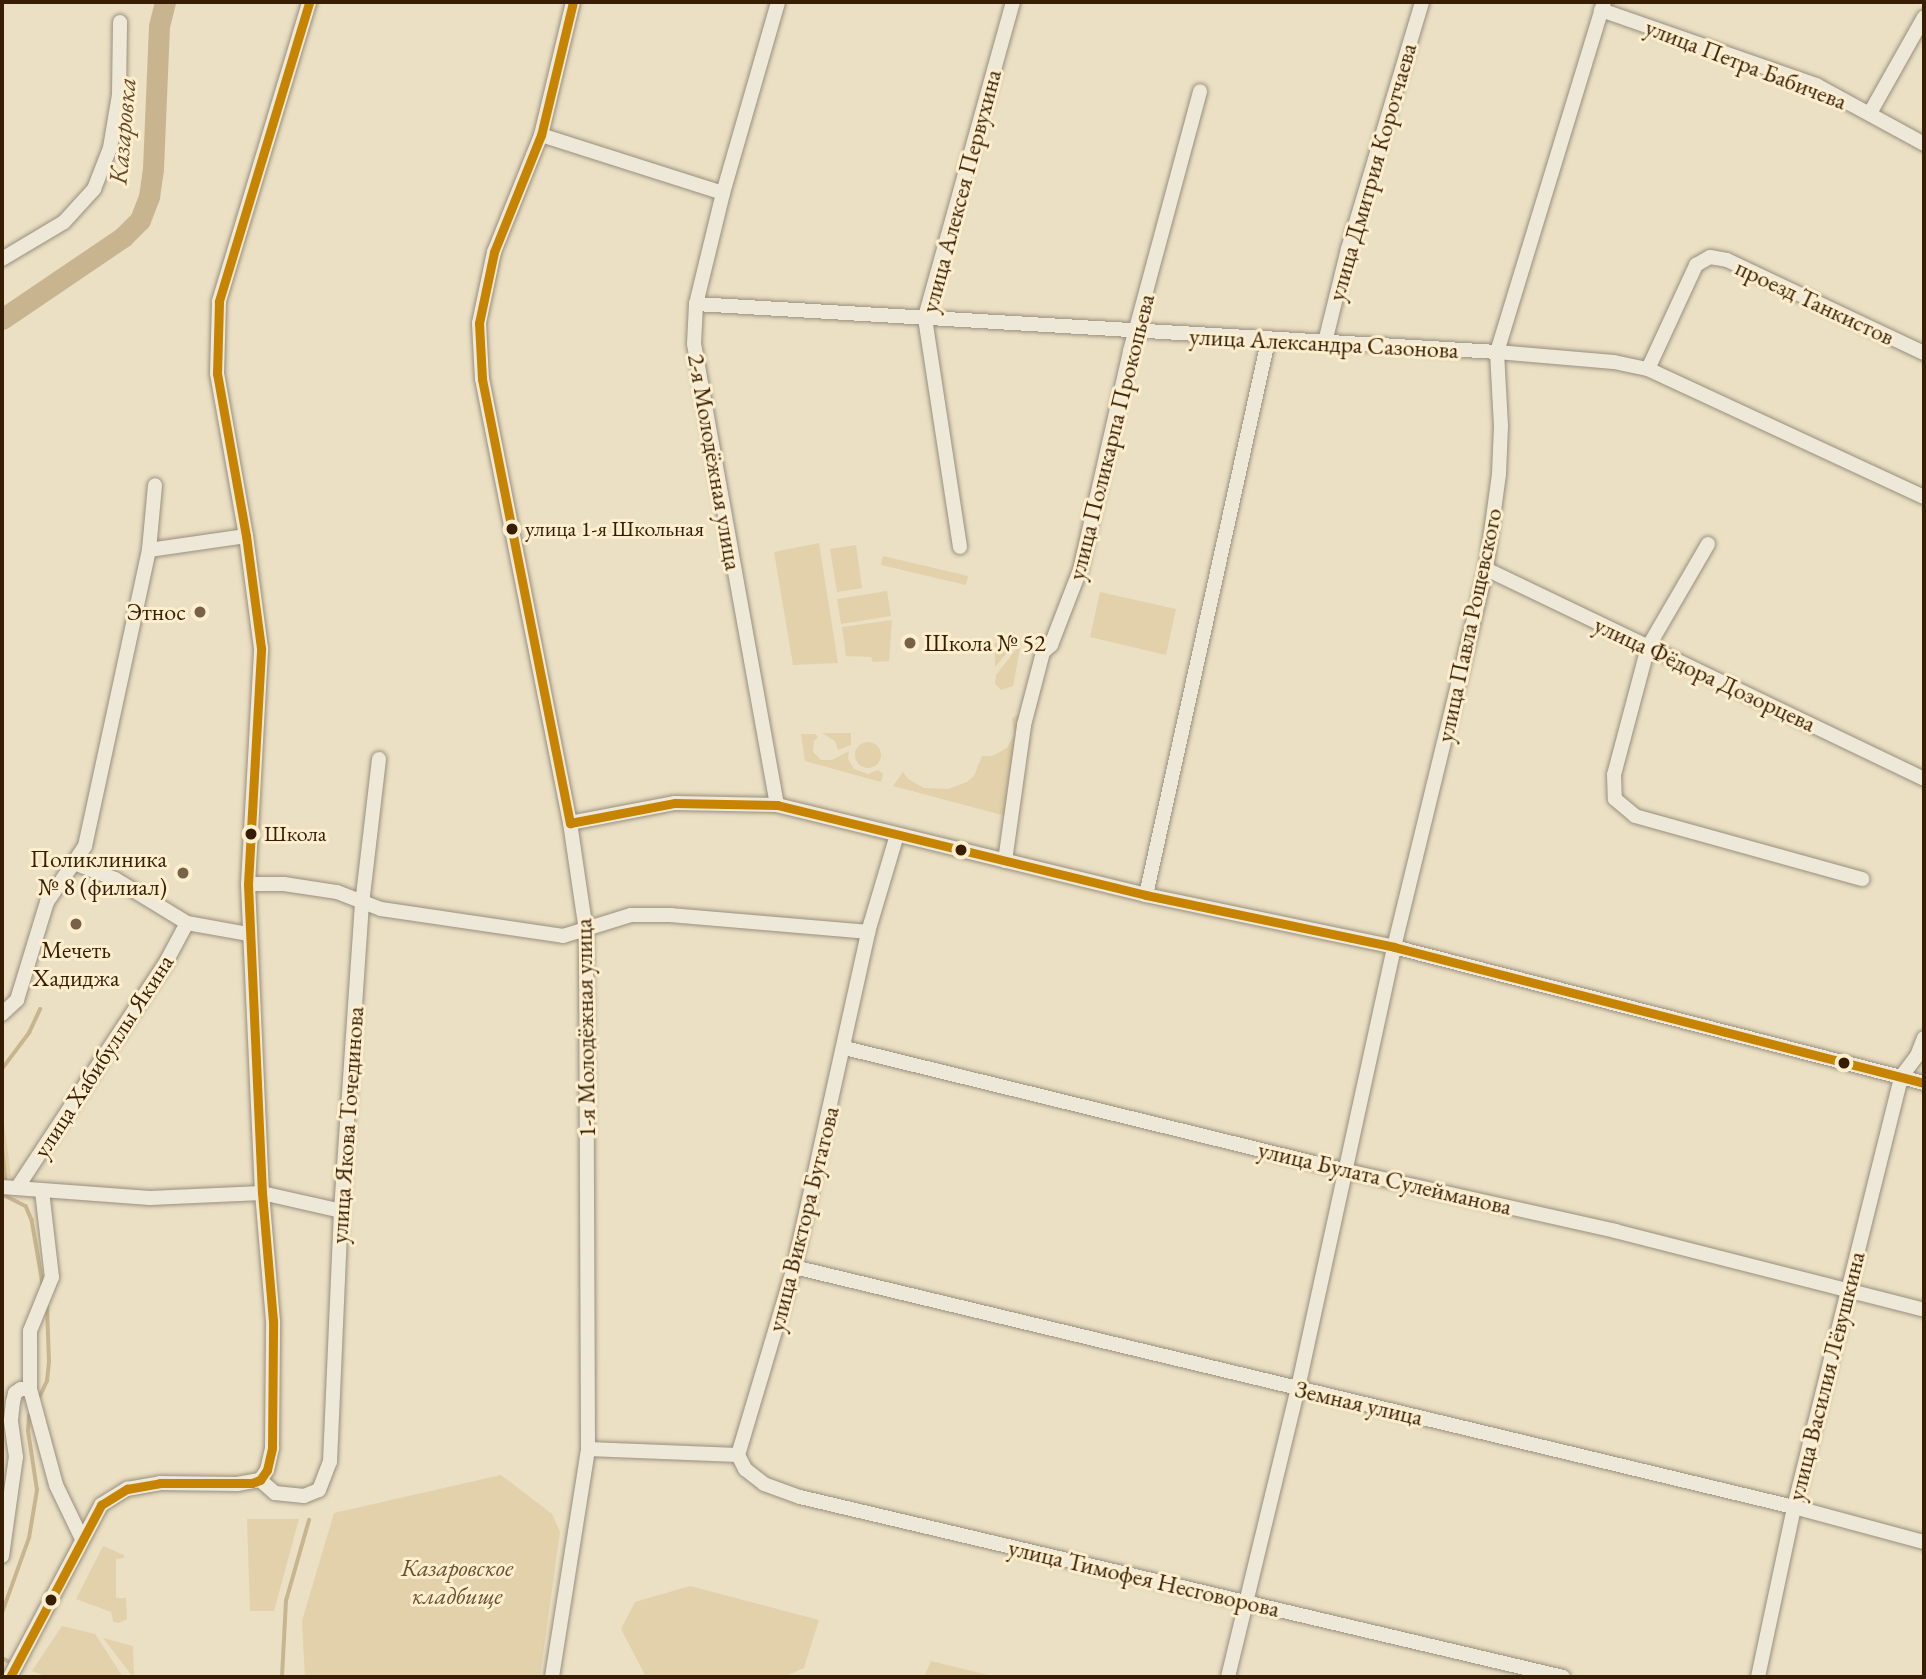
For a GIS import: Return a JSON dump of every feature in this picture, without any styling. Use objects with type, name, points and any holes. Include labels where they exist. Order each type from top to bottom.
[{"type":"street","points":[[10,1677],[101,1505],[127,1489],[160,1483],[237,1484],[260,1480],[267,1471],[272,1436],[273,1321],[262,1193],[248,884],[261,649],[246,536],[217,374],[219,301],[309,2]]},
{"type":"street","name":"1-я Молодёжная улица","points":[[552,1677],[588,1449],[586,930],[570,823],[482,379],[479,323],[494,253],[541,135],[573,2]]},
{"type":"street","name":"2-я Молодёжная улица","points":[[776,806],[694,344],[696,304],[723,192],[778,2]]},
{"type":"street","name":"улица Алексея Первухина","points":[[960,547],[925,317],[1013,2]]},
{"type":"street","name":"улица Дмитрия Коротчаева","points":[[1325,342],[1348,249],[1422,2]]},
{"type":"street","name":"улица Петра Бабичева","points":[[1603,6],[1816,85],[1924,144]]},
{"type":"street","name":"улица Павла Рощевского","points":[[1228,1677],[1298,1388],[1343,1170],[1394,947],[1486,569],[1499,474],[1501,426],[1497,352],[1603,6]]},
{"type":"street","points":[[1870,113],[1924,17]]},
{"type":"street","points":[[2,259],[64,222],[94,189],[110,148],[119,95],[120,22]]},
{"type":"street","name":"улица Поликарпа Прокопьева","points":[[1004,861],[1024,725],[1043,652],[1051,645],[1080,570],[1136,332],[1200,91]]},
{"type":"street","points":[[541,135],[723,192]]},
{"type":"street","name":"проезд Танкистов","points":[[1648,369],[1696,265],[1710,257],[1727,260],[1924,353]]},
{"type":"street","name":"улица Александра Сазонова","points":[[696,304],[1268,341],[1497,352],[1614,362],[1648,369],[1924,497]]},
{"type":"street","points":[[1146,895],[1268,341]]},
{"type":"street","points":[[2,1014],[17,1000],[47,902],[85,846],[149,550],[155,485]]},
{"type":"street","points":[[149,550],[246,536]]},
{"type":"street","points":[[1708,544],[1647,647],[1614,775],[1615,799],[1634,816],[1862,879]]},
{"type":"street","name":"улица Фёдора Дозорцева","points":[[1486,569],[1924,779]]},
{"type":"street","name":"улица Якова Точединова","points":[[260,1480],[275,1493],[304,1496],[319,1490],[325,1481],[330,1462],[341,1211],[362,904],[379,759]]},
{"type":"street","points":[[570,823],[675,803],[776,806],[1146,895],[1394,947],[1924,1083]]},
{"type":"street","name":"улица Виктора Бугатова","points":[[738,1455],[794,1267],[845,1048],[868,932],[897,835]]},
{"type":"street","points":[[74,863],[115,879],[187,923],[249,934]]},
{"type":"street","points":[[248,884],[284,884],[337,892],[362,904],[563,936],[586,930],[600,922],[631,915],[671,915],[868,932]]},
{"type":"street","name":"улица Хабибуллы Якина","points":[[9,1188],[166,962],[187,923]]},
{"type":"street","points":[[1900,1077],[1917,1056],[1924,1038]]},
{"type":"street","name":"улица Булата Сулейманова","points":[[845,1048],[1343,1170],[1615,1231],[1924,1310]]},
{"type":"street","name":"улица Василия Лёвушкина","points":[[1758,1677],[1794,1507],[1900,1077]]},
{"type":"street","points":[[9,1188],[150,1198],[262,1193],[341,1211]]},
{"type":"street","name":"улица Хабибуллы Якина","points":[[42,1191],[52,1277],[30,1331],[30,1389],[56,1485],[82,1539]]},
{"type":"street","name":"Земная улица","points":[[794,1267],[1794,1507],[1924,1542]]},
{"type":"street","points":[[2,1556],[5,1511],[16,1457],[11,1420],[13,1402],[15,1393],[21,1389],[30,1389]]},
{"type":"street","points":[[588,1449],[738,1455]]},
{"type":"street","name":"улица Тимофея Несговорова","points":[[738,1455],[745,1469],[764,1484],[800,1497],[1563,1677]]},
{"type":"green space","points":[[819,543],[838,663],[793,665],[774,552]]},
{"type":"green space","points":[[856,545],[862,588],[837,592],[830,549]]},
{"type":"green space","points":[[883,556],[968,576],[966,585],[881,565]]},
{"type":"green space","points":[[887,591],[891,616],[841,624],[837,599]]},
{"type":"green space","points":[[1100,592],[1176,609],[1166,655],[1090,637]]},
{"type":"green space","points":[[892,620],[889,661],[873,662],[871,657],[846,656],[842,627]]},
{"type":"green space","points":[[1016,642],[995,667],[995,643]]},
{"type":"green space","points":[[1021,643],[1013,686],[1001,690],[995,684],[996,675]]},
{"type":"green space","points":[[1020,714],[1006,816],[893,786],[903,772],[908,779],[924,788],[948,789],[967,782],[974,776],[982,756],[992,756],[1007,748],[1014,735],[1012,718]]},
{"type":"green space","points":[[822,733],[851,733],[851,745],[838,750],[835,741]]},
{"type":"green space","points":[[801,734],[815,734],[818,737],[814,741],[813,752],[821,760],[832,760],[849,751],[848,759],[854,769],[868,774],[878,770],[883,774],[881,782],[805,761]]},
{"type":"green space","points":[[868,742],[877,746],[881,755],[877,764],[868,768],[859,764],[855,755],[859,746]]},
{"type":"green space","points":[[2,1107],[11,1177],[2,1176]]},
{"type":"green space","name":"Казаровское кладбище","points":[[501,1475],[552,1514],[560,1532],[540,1677],[305,1677],[302,1621],[334,1513]]},
{"type":"green space","points":[[247,1519],[299,1519],[274,1611],[250,1611]]},
{"type":"green space","points":[[103,1546],[124,1555],[124,1558],[116,1559],[116,1598],[126,1598],[127,1619],[119,1623],[113,1622],[111,1612],[76,1599]]},
{"type":"green space","points":[[690,1586],[819,1620],[804,1668],[783,1677],[646,1677],[621,1629],[635,1602]]},
{"type":"green space","points":[[62,1626],[95,1634],[123,1677],[48,1677],[32,1671]]},
{"type":"green space","points":[[103,1638],[133,1646],[134,1677],[133,1677]]},
{"type":"green space","points":[[931,1661],[996,1677],[924,1677]]},
{"type":"waterway","name":"Казаровка","points":[[2,319],[123,237],[140,220],[149,197],[153,169],[159,26],[165,2]]},
{"type":"waterway","points":[[2,1069],[29,1033],[40,1009]]},
{"type":"waterway","points":[[2,1144],[6,1183]]},
{"type":"waterway","points":[[6,1196],[26,1206],[32,1220],[43,1284]]},
{"type":"waterway","points":[[40,1396],[47,1381],[49,1362],[47,1307]]},
{"type":"waterway","points":[[2,1613],[29,1538],[37,1490],[28,1431],[29,1416]]},
{"type":"waterway","points":[[282,1677],[286,1601],[309,1520]]},
{"type":"waterway","points":[[2,1658],[8,1661]]},
{"type":"transit line","points":[[10,1677],[101,1505],[127,1489],[160,1483],[252,1483],[260,1480],[267,1470],[272,1448],[273,1321],[262,1193],[248,884],[261,648],[246,536],[217,374],[219,301],[309,2]]},
{"type":"transit line","points":[[573,2],[541,135],[494,252],[479,323],[482,379],[570,823],[675,803],[777,805],[1146,895],[1394,947],[1924,1083]]},
{"type":"place","name":"улица 1-я Школьная","points":[[512,529]]},
{"type":"place","name":"Этнос","points":[[200,612]]},
{"type":"place","name":"Школа № 52","points":[[910,643]]},
{"type":"place","name":"Школа","points":[[251,834]]},
{"type":"place","name":"Поликлиника № 8 (филиал)","points":[[183,873]]},
{"type":"place","name":"Мечеть Хадиджа","points":[[76,924]]}]
